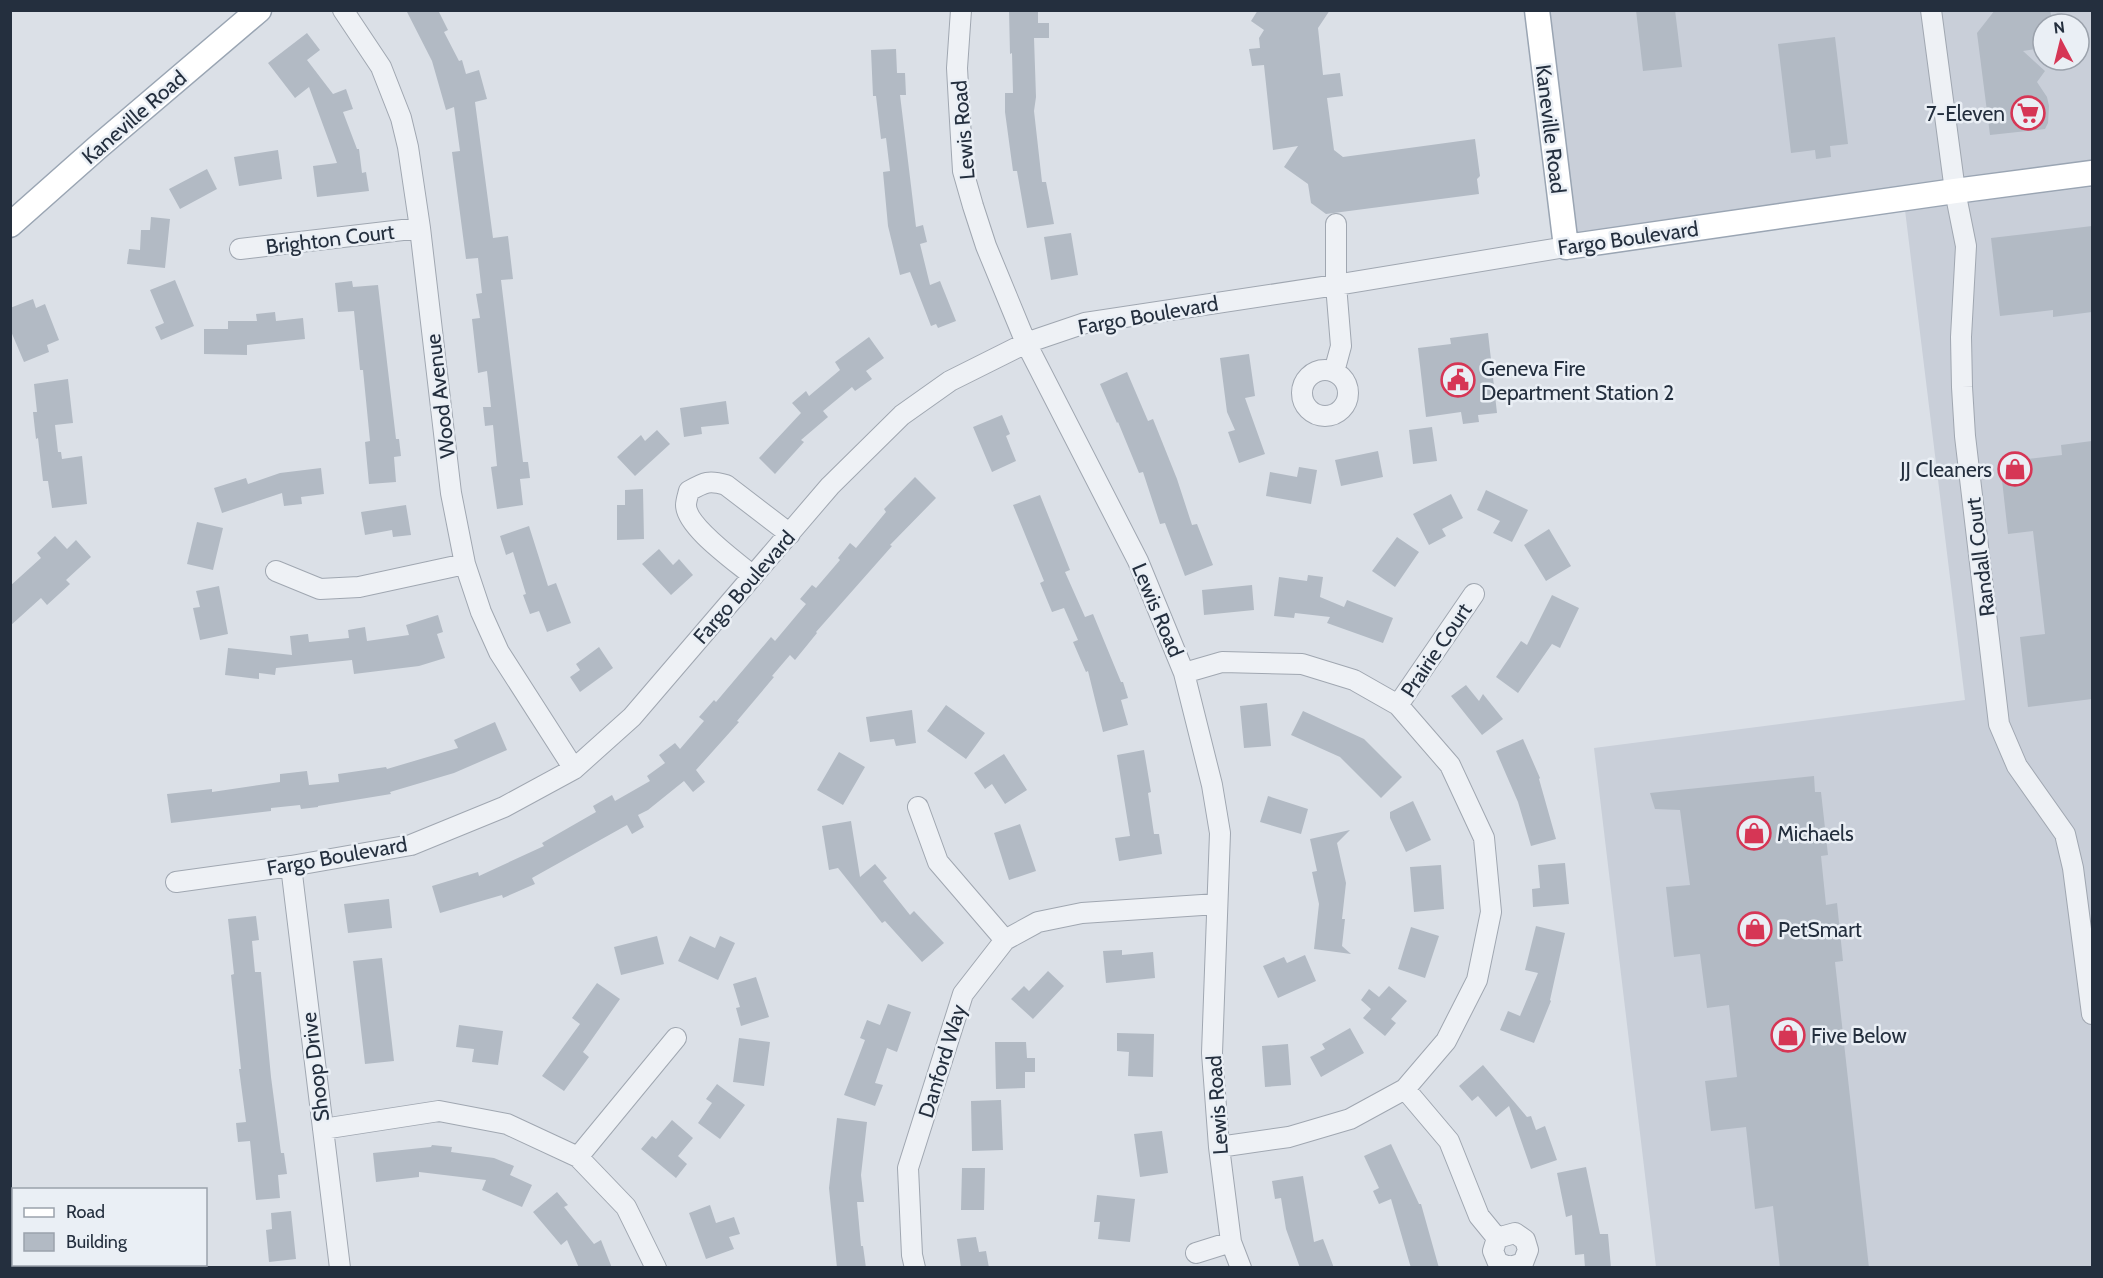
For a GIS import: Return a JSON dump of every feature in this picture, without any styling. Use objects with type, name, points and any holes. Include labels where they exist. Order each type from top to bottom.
[{"type":"main road","name":"Kaneville Road","points":[[10,225],[259,10]]},
{"type":"main road","name":"Kaneville Road","points":[[1537,10],[1566,247]]},
{"type":"main road","name":"Fargo Boulevard","points":[[1566,247],[1955,190],[2092,173]]},
{"type":"street","name":"Wood Avenue","points":[[344,10],[381,67],[401,118],[408,147],[420,228],[451,493],[465,564],[481,612],[499,652],[574,769]]},
{"type":"street","name":"Lewis Road","points":[[961,10],[957,68],[963,171],[986,246],[1026,343],[1138,561],[1184,672],[1212,785],[1220,833],[1212,1053],[1219,1147],[1231,1242],[1241,1268]]},
{"type":"street","name":"Randall Court","points":[[1931,10],[1955,190],[1966,246],[1961,337],[1965,436],[1999,724],[2017,766],[2065,834],[2073,868],[2092,1014]]},
{"type":"street","points":[[1334,372],[1341,346],[1336,285],[1336,224]]},
{"type":"street","name":"Brighton Court","points":[[240,249],[420,228]]},
{"type":"street","name":"Fargo Boulevard","points":[[176,882],[291,866],[411,845],[504,807],[574,769],[632,717],[830,486],[902,415],[950,381],[1026,343],[1085,323],[1566,247]]},
{"type":"street","points":[[753,576],[698,529],[690,519],[686,506],[689,491],[704,482],[726,485],[790,534]]},
{"type":"street","points":[[276,571],[320,589],[359,587],[465,564]]},
{"type":"street","name":"Prairie Court","points":[[1398,705],[1474,594]]},
{"type":"street","points":[[1184,672],[1222,662],[1302,664],[1354,680],[1398,705],[1450,765],[1484,838],[1491,912],[1477,980],[1446,1041],[1405,1089],[1350,1119],[1289,1137],[1219,1147]]},
{"type":"street","points":[[918,807],[938,862],[1005,940]]},
{"type":"street","name":"Shoop Drive","points":[[291,866],[340,1268]]},
{"type":"street","name":"Danford Way","points":[[915,1268],[912,1255],[908,1168],[963,994],[1005,940],[1038,922],[1082,913],[1217,904]]},
{"type":"street","points":[[578,1157],[676,1038]]},
{"type":"street","points":[[1405,1089],[1449,1141],[1479,1216],[1497,1238]]},
{"type":"street","points":[[323,1129],[439,1111],[507,1124],[578,1157],[626,1207],[656,1268]]},
{"type":"street","points":[[1196,1253],[1231,1242]]},
{"type":"shaded area","points":[[1542,11],[2092,11],[2092,168],[1572,241]]},
{"type":"shaded area","points":[[2092,187],[2092,1267],[1656,1267],[1594,748],[1965,700],[1905,210]]},
{"type":"shaded area","points":[[12,1233],[12,1266],[197,1267],[11,1267]]},
{"type":"building","points":[[406,10],[438,10],[448,30],[444,32],[459,61],[462,60],[466,74],[479,70],[487,99],[475,102],[493,238],[508,236],[513,279],[501,280],[523,462],[528,462],[530,478],[520,479],[523,505],[497,509],[491,467],[497,466],[493,425],[485,426],[483,407],[491,407],[487,371],[478,373],[472,319],[480,318],[476,294],[482,293],[478,258],[466,259],[452,152],[460,151],[454,107],[446,110],[432,61]]},
{"type":"building","points":[[1009,10],[1038,10],[1038,23],[1049,23],[1049,38],[1034,38],[1036,97],[1034,111],[1042,182],[1046,182],[1054,224],[1027,228],[1017,171],[1013,171],[1005,112],[1005,93],[1013,93]]},
{"type":"building","points":[[1258,10],[1330,10],[1318,28],[1323,75],[1340,73],[1343,96],[1327,98],[1334,150],[1343,157],[1475,139],[1480,176],[1477,179],[1479,194],[1326,214],[1311,203],[1308,184],[1284,167],[1298,146],[1273,150],[1264,65],[1252,66],[1249,49],[1260,48],[1259,38],[1264,30],[1251,21]]},
{"type":"building","points":[[1636,10],[1675,10],[1682,67],[1643,71]]},
{"type":"building","points":[[1995,10],[2050,10],[2050,12],[2031,12],[2031,50],[2023,51],[2031,58],[2031,72],[2044,72],[2037,82],[2047,97],[2049,106],[2048,123],[2045,129],[1990,135],[1977,33]]},
{"type":"building","points":[[307,33],[320,50],[307,60],[333,94],[346,89],[353,109],[343,112],[357,149],[359,149],[362,173],[366,172],[369,191],[317,197],[313,166],[337,163],[309,87],[295,98],[268,63]]},
{"type":"building","points":[[1835,37],[1848,144],[1830,146],[1831,157],[1816,159],[1815,150],[1791,153],[1778,44]]},
{"type":"building","points":[[896,49],[897,73],[905,73],[906,95],[900,95],[916,227],[923,225],[927,242],[920,244],[930,285],[940,281],[956,321],[938,328],[936,324],[931,326],[910,272],[900,275],[888,226],[883,172],[890,171],[886,138],[881,139],[876,96],[873,96],[871,50]]},
{"type":"building","points":[[278,150],[282,179],[239,186],[234,157]]},
{"type":"building","points":[[207,169],[217,189],[180,209],[169,189]]},
{"type":"building","points":[[151,217],[170,219],[165,268],[127,264],[129,249],[140,250],[141,230],[150,230]]},
{"type":"building","points":[[2092,226],[2092,312],[2053,317],[2053,310],[2000,316],[1991,238]]},
{"type":"building","points":[[1071,233],[1078,275],[1051,280],[1044,237]]},
{"type":"building","points":[[175,280],[194,326],[161,340],[155,327],[164,323],[150,290]]},
{"type":"building","points":[[352,281],[353,287],[378,285],[396,439],[399,439],[401,456],[394,457],[396,482],[369,484],[365,442],[370,441],[354,311],[338,312],[335,283]]},
{"type":"building","points":[[33,299],[36,308],[45,304],[59,340],[47,345],[49,352],[24,362],[10,329],[10,308]]},
{"type":"building","points":[[275,312],[276,321],[303,318],[305,339],[247,345],[247,355],[204,354],[204,329],[228,329],[228,321],[257,321],[256,314]]},
{"type":"building","name":"Geneva Fire Department Station 2","points":[[1488,333],[1497,413],[1478,415],[1479,422],[1463,424],[1461,412],[1426,417],[1418,348],[1451,344],[1450,338]]},
{"type":"building","points":[[869,337],[884,358],[866,371],[872,379],[855,391],[852,387],[823,411],[828,417],[801,440],[804,442],[775,474],[759,458],[801,413],[792,403],[806,391],[809,396],[840,370],[835,362]]},
{"type":"building","points":[[1249,354],[1255,396],[1245,398],[1265,454],[1239,463],[1228,432],[1235,430],[1227,412],[1220,358]]},
{"type":"building","points":[[1127,372],[1148,421],[1153,419],[1177,479],[1192,525],[1197,524],[1213,565],[1185,576],[1165,523],[1160,524],[1143,472],[1139,473],[1100,384]]},
{"type":"building","points":[[68,379],[73,423],[55,425],[58,452],[61,452],[62,459],[82,456],[87,504],[52,508],[48,481],[43,481],[38,438],[36,439],[33,412],[37,412],[34,384]]},
{"type":"building","points":[[726,401],[729,424],[701,427],[702,434],[684,437],[680,408]]},
{"type":"building","points":[[1002,415],[1010,434],[1006,436],[1016,461],[992,472],[973,427]]},
{"type":"building","points":[[1432,427],[1437,461],[1413,464],[1409,430]]},
{"type":"building","points":[[657,430],[670,444],[635,476],[617,457],[641,435],[645,441]]},
{"type":"building","points":[[2092,441],[2092,699],[2028,707],[2020,637],[2045,634],[2033,531],[2008,534],[2000,462],[2062,455],[2061,445]]},
{"type":"building","points":[[1378,451],[1383,477],[1341,486],[1335,460]]},
{"type":"building","points":[[1299,467],[1317,470],[1311,504],[1266,496],[1270,472],[1297,477]]},
{"type":"building","points":[[321,468],[324,494],[301,497],[302,504],[284,506],[282,493],[222,513],[214,488],[246,478],[248,484],[280,473]]},
{"type":"building","points":[[915,477],[936,498],[890,545],[892,546],[816,632],[795,660],[790,655],[772,676],[774,677],[737,721],[739,722],[696,770],[705,782],[693,792],[684,781],[648,810],[638,815],[644,827],[632,834],[627,825],[532,878],[535,884],[503,898],[502,895],[440,913],[432,886],[478,872],[479,876],[544,846],[542,843],[596,812],[593,806],[612,795],[615,801],[650,781],[647,776],[665,763],[659,755],[675,743],[680,749],[704,721],[699,717],[714,700],[716,702],[771,637],[775,641],[806,604],[800,599],[812,585],[816,588],[840,560],[838,558],[850,543],[856,548],[886,512],[884,509]]},
{"type":"building","points":[[643,489],[644,539],[617,540],[617,505],[625,505],[625,490]]},
{"type":"building","points":[[1486,490],[1528,510],[1512,542],[1493,533],[1500,521],[1477,510]]},
{"type":"building","points":[[1451,494],[1463,518],[1442,529],[1446,536],[1429,545],[1413,514]]},
{"type":"building","points":[[1040,495],[1070,570],[1065,572],[1085,617],[1093,614],[1121,682],[1123,682],[1128,698],[1121,700],[1128,725],[1103,732],[1088,671],[1086,672],[1073,642],[1078,640],[1064,608],[1052,612],[1040,583],[1044,581],[1013,505]]},
{"type":"building","points":[[406,505],[411,535],[393,537],[392,530],[365,535],[361,512]]},
{"type":"building","points":[[197,522],[223,528],[213,570],[187,564]]},
{"type":"building","points":[[529,526],[548,586],[556,583],[571,623],[547,632],[539,611],[530,614],[513,552],[506,555],[500,536]]},
{"type":"building","points":[[1549,529],[1571,566],[1546,581],[1524,545]]},
{"type":"building","points":[[55,536],[67,549],[76,540],[91,557],[66,580],[70,584],[47,605],[41,598],[10,626],[10,586],[41,558],[37,553]]},
{"type":"building","points":[[1397,537],[1419,552],[1395,587],[1372,571]]},
{"type":"building","points":[[659,549],[673,565],[679,559],[693,575],[671,595],[642,564]]},
{"type":"building","points":[[1308,575],[1323,577],[1320,597],[1344,607],[1347,600],[1393,618],[1383,643],[1327,623],[1330,617],[1295,613],[1294,618],[1274,616],[1279,577],[1307,581]]},
{"type":"building","points":[[1252,585],[1254,610],[1204,615],[1202,590]]},
{"type":"building","points":[[219,586],[228,634],[200,640],[193,608],[200,607],[196,591]]},
{"type":"building","points":[[1552,595],[1579,608],[1560,648],[1552,644],[1518,693],[1496,677],[1521,641],[1527,645]]},
{"type":"building","points":[[438,615],[443,632],[437,634],[445,658],[419,666],[354,674],[352,660],[276,668],[275,675],[259,673],[259,679],[225,675],[228,648],[292,655],[290,636],[308,634],[309,642],[349,638],[348,630],[365,627],[367,641],[409,635],[406,625]]},
{"type":"building","points":[[599,647],[613,668],[580,692],[570,677],[580,670],[576,664]]},
{"type":"building","points":[[1466,685],[1479,701],[1483,694],[1503,719],[1482,735],[1451,696]]},
{"type":"building","points":[[1267,703],[1271,746],[1244,748],[1240,706]]},
{"type":"building","points":[[946,705],[985,733],[966,759],[927,731]]},
{"type":"building","points":[[912,710],[916,743],[896,746],[894,739],[870,742],[866,717]]},
{"type":"building","points":[[1303,711],[1364,739],[1402,777],[1381,798],[1340,757],[1291,735]]},
{"type":"building","points":[[495,722],[507,750],[454,773],[390,792],[391,794],[318,807],[301,809],[300,805],[271,808],[271,811],[171,823],[167,794],[212,789],[212,792],[280,782],[280,774],[307,771],[309,785],[339,782],[338,774],[386,767],[387,769],[458,748],[454,740]]},
{"type":"building","points":[[1523,739],[1540,778],[1556,839],[1531,846],[1518,802],[1496,751]]},
{"type":"building","points":[[1144,750],[1151,792],[1148,793],[1154,834],[1159,834],[1162,854],[1119,861],[1115,838],[1130,836],[1117,755]]},
{"type":"building","points":[[839,752],[865,767],[843,805],[817,790]]},
{"type":"building","points":[[1004,754],[1027,790],[1005,804],[992,784],[985,789],[974,773]]},
{"type":"building","points":[[1814,776],[1815,792],[1821,792],[1828,855],[1821,856],[1826,905],[1837,903],[1843,961],[1835,962],[1869,1268],[1780,1268],[1773,1206],[1755,1209],[1746,1127],[1711,1131],[1705,1081],[1737,1077],[1729,1005],[1707,1008],[1700,954],[1674,957],[1666,887],[1690,885],[1680,810],[1655,809],[1650,793]]},
{"type":"building","points":[[1268,796],[1308,809],[1301,834],[1260,822]]},
{"type":"building","points":[[1413,801],[1431,840],[1406,852],[1390,818],[1390,812]]},
{"type":"building","points":[[851,821],[860,877],[875,864],[887,878],[883,881],[910,915],[914,911],[944,943],[922,962],[885,921],[882,923],[838,868],[829,870],[822,826]]},
{"type":"building","points":[[1020,824],[1036,871],[1009,880],[994,833]]},
{"type":"building","points":[[1350,830],[1337,843],[1346,883],[1342,946],[1351,954],[1314,949],[1319,904],[1312,872],[1317,871],[1310,839]]},
{"type":"building","points":[[1565,863],[1569,904],[1533,907],[1532,889],[1540,888],[1538,865]]},
{"type":"building","points":[[1441,865],[1444,909],[1414,912],[1410,867]]},
{"type":"building","points":[[389,899],[392,928],[348,933],[344,904]]},
{"type":"building","points":[[256,916],[259,940],[252,941],[255,972],[261,972],[271,1077],[281,1153],[284,1153],[287,1174],[278,1175],[280,1198],[256,1200],[250,1141],[238,1142],[236,1123],[246,1122],[239,1069],[241,1069],[231,975],[234,974],[228,919]]},
{"type":"building","points":[[1536,926],[1565,933],[1551,1001],[1534,1043],[1500,1030],[1508,1011],[1520,1016],[1538,973],[1525,970]]},
{"type":"building","points":[[1411,927],[1439,936],[1425,978],[1398,969]]},
{"type":"building","points":[[657,936],[664,964],[621,975],[614,947]]},
{"type":"building","points":[[690,936],[715,948],[720,936],[735,943],[718,980],[678,961]]},
{"type":"building","points":[[1122,950],[1122,955],[1153,952],[1155,978],[1106,983],[1103,951]]},
{"type":"building","points":[[1305,955],[1316,981],[1278,998],[1263,966],[1284,957],[1287,963]]},
{"type":"building","points":[[382,958],[394,1061],[365,1064],[353,961]]},
{"type":"building","points":[[1048,971],[1064,986],[1033,1019],[1011,999],[1024,986],[1029,991]]},
{"type":"building","points":[[756,977],[769,1017],[741,1026],[736,1008],[740,1007],[733,984]]},
{"type":"building","points":[[597,983],[620,999],[583,1052],[589,1057],[564,1091],[542,1076],[580,1024],[572,1018]]},
{"type":"building","points":[[1389,986],[1407,1001],[1391,1019],[1396,1023],[1385,1036],[1363,1018],[1371,1009],[1361,1000],[1369,989],[1379,997]]},
{"type":"building","points":[[888,1004],[911,1012],[897,1052],[887,1048],[875,1083],[883,1085],[875,1106],[844,1095],[865,1040],[860,1038],[867,1020],[880,1025]]},
{"type":"building","points":[[459,1025],[503,1031],[498,1065],[472,1062],[474,1049],[456,1047]]},
{"type":"building","points":[[1350,1028],[1364,1053],[1321,1077],[1310,1057],[1325,1049],[1322,1044]]},
{"type":"building","points":[[1117,1033],[1154,1034],[1153,1077],[1128,1076],[1129,1052],[1117,1051]]},
{"type":"building","points":[[739,1038],[770,1042],[764,1086],[733,1082]]},
{"type":"building","points":[[995,1042],[1026,1042],[1027,1058],[1035,1058],[1035,1072],[1025,1072],[1025,1088],[996,1089]]},
{"type":"building","points":[[1288,1044],[1291,1085],[1265,1087],[1262,1046]]},
{"type":"building","points":[[1483,1065],[1527,1117],[1531,1116],[1536,1130],[1545,1126],[1557,1160],[1531,1169],[1509,1106],[1496,1117],[1478,1096],[1472,1101],[1459,1086]]},
{"type":"building","points":[[717,1084],[745,1105],[720,1139],[698,1123],[712,1103],[706,1099]]},
{"type":"building","points":[[1001,1100],[1003,1150],[972,1151],[971,1101]]},
{"type":"building","points":[[837,1118],[867,1122],[861,1175],[864,1202],[857,1202],[861,1246],[863,1246],[866,1268],[837,1268],[829,1188]]},
{"type":"building","points":[[672,1120],[693,1138],[678,1156],[687,1164],[676,1178],[641,1149],[652,1136],[656,1139]]},
{"type":"building","points":[[1162,1131],[1168,1173],[1140,1177],[1134,1134]]},
{"type":"building","points":[[1391,1144],[1421,1204],[1439,1268],[1411,1268],[1391,1199],[1379,1204],[1373,1191],[1379,1188],[1364,1156]]},
{"type":"building","points":[[432,1145],[452,1147],[451,1152],[494,1158],[514,1166],[510,1175],[532,1185],[522,1207],[482,1190],[486,1180],[419,1172],[419,1177],[376,1182],[373,1153],[431,1147]]},
{"type":"building","points":[[1586,1167],[1600,1234],[1608,1234],[1611,1268],[1585,1268],[1584,1254],[1575,1255],[1572,1215],[1566,1217],[1557,1173]]},
{"type":"building","points":[[962,1168],[985,1168],[984,1210],[961,1210]]},
{"type":"building","points":[[1303,1176],[1314,1242],[1323,1239],[1334,1268],[1300,1268],[1286,1229],[1281,1198],[1275,1199],[1272,1181]]},
{"type":"building","points":[[557,1192],[568,1205],[564,1207],[594,1244],[601,1240],[612,1268],[579,1268],[567,1240],[561,1245],[533,1212]]},
{"type":"building","points":[[1097,1195],[1135,1199],[1130,1242],[1098,1239],[1100,1222],[1094,1222]]},
{"type":"building","points":[[710,1205],[716,1223],[734,1217],[740,1234],[729,1237],[734,1249],[706,1259],[689,1213]]},
{"type":"building","points":[[291,1211],[296,1259],[269,1262],[266,1230],[272,1229],[271,1213]]},
{"type":"building","points":[[976,1237],[979,1252],[986,1251],[989,1268],[961,1268],[957,1239]]},
{"type":"place","name":"7-Eleven","points":[[2028,113]]},
{"type":"place","name":"Geneva Fire Department Station 2","points":[[1458,380]]},
{"type":"place","name":"JJ Cleaners","points":[[2015,469]]},
{"type":"place","name":"Michaels","points":[[1754,833]]},
{"type":"place","name":"PetSmart","points":[[1755,929]]},
{"type":"place","name":"Five Below","points":[[1788,1035]]}]
